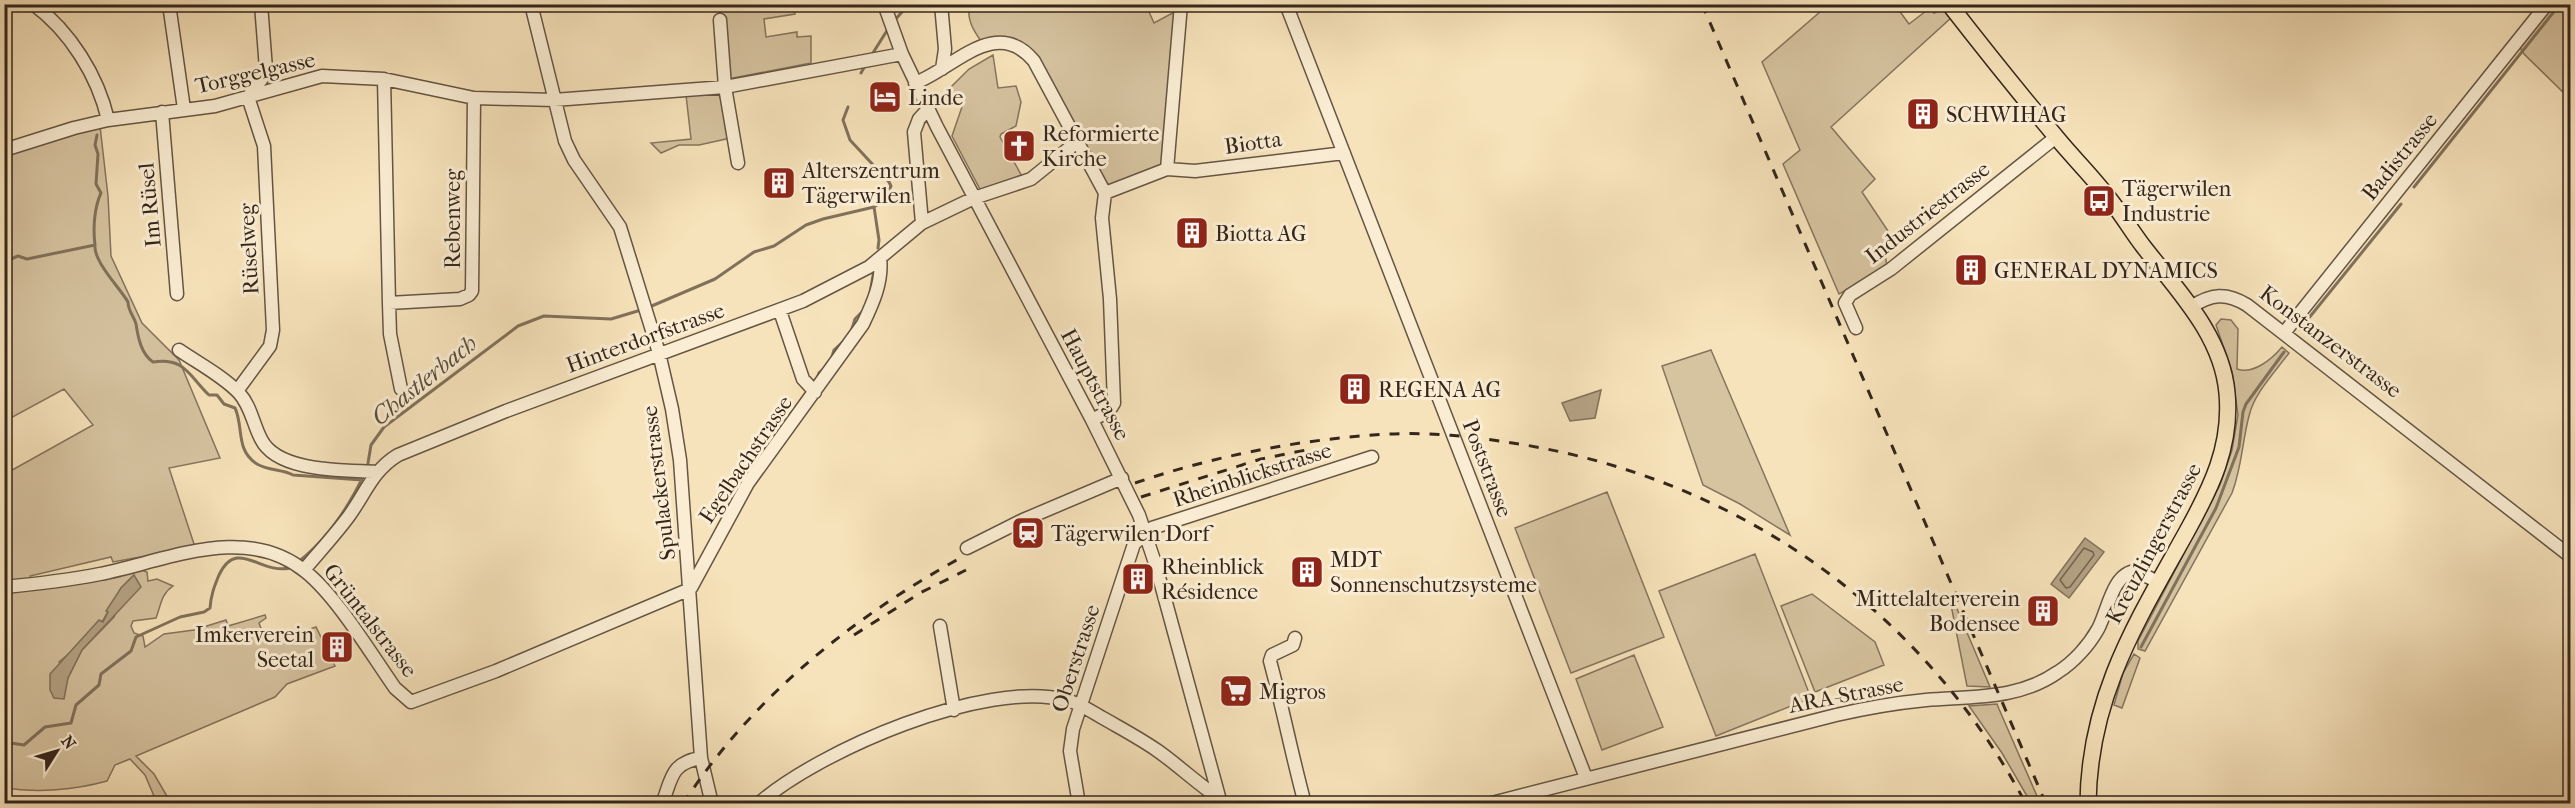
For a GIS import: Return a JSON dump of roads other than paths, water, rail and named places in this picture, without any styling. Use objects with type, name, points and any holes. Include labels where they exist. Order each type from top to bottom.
[{"type":"main road","points":[[1948,4],[2056,137],[2114,204],[2191,307]]},
{"type":"main road","name":"Kreuzlingerstrasse","points":[[2088,804],[2090,759],[2106,690],[2126,644],[2158,582],[2213,483],[2224,449],[2227,430],[2227,392],[2224,374],[2212,342],[2191,307]]},
{"type":"street","points":[[33,4],[71,41],[92,78],[108,120]]},
{"type":"street","points":[[169,4],[184,109]]},
{"type":"street","points":[[248,97],[264,76],[266,69],[261,4]]},
{"type":"street","name":"Spulackerstrasse","points":[[531,4],[559,123],[571,155],[620,227],[659,353],[681,460],[690,589]]},
{"type":"street","name":"Hauptstrasse","points":[[884,4],[902,54],[928,109],[1122,478],[1145,533],[1220,801]]},
{"type":"street","points":[[941,4],[945,49],[942,69]]},
{"type":"street","points":[[1105,193],[1167,169],[1181,4]]},
{"type":"street","name":"Poststrasse","points":[[1286,4],[1586,778]]},
{"type":"street","name":"Badistrasse","points":[[2284,333],[2547,4]]},
{"type":"street","points":[[720,20],[725,87],[738,163]]},
{"type":"street","points":[[915,83],[931,77],[965,53],[980,46],[1003,44],[1020,48],[1034,61],[1078,141],[1105,193],[1102,218],[1110,298],[1114,403],[1109,411],[1092,420]]},
{"type":"street","name":"Torggelgasse","points":[[4,150],[108,120],[215,106],[322,76],[384,79],[474,98],[554,100],[725,87],[902,54]]},
{"type":"street","points":[[384,79],[390,334],[401,389]]},
{"type":"street","name":"Rüselweg","points":[[237,391],[270,346],[273,330],[264,146],[248,97]]},
{"type":"street","name":"Rebenweg","points":[[389,303],[460,299],[472,291],[474,98]]},
{"type":"street","points":[[922,223],[914,132],[928,109]]},
{"type":"street","name":"Im Rüsel","points":[[162,112],[177,294]]},
{"type":"street","name":"Industriestrasse","points":[[1856,328],[1845,303],[1850,295],[1891,269],[2056,137]]},
{"type":"street","name":"Hinterdorfstrasse","points":[[303,569],[349,516],[369,472],[398,455],[659,353],[780,310],[850,278],[880,258],[922,223],[974,198],[1031,179],[1078,141]]},
{"type":"street","name":"Biotta","points":[[1167,169],[1196,171],[1344,153]]},
{"type":"street","name":"Egelbachstrasse","points":[[690,589],[748,483],[863,324],[875,299],[882,267],[880,258]]},
{"type":"street","name":"Konstanzerstrasse","points":[[2191,307],[2218,295],[2228,295],[2247,304],[2571,556]]},
{"type":"street","points":[[780,310],[803,379],[815,392]]},
{"type":"street","points":[[179,350],[237,391],[246,402],[260,439],[268,451],[282,460],[298,465],[369,472]]},
{"type":"street","name":"Rheinblickstrasse","points":[[1145,533],[1152,528],[1372,457]]},
{"type":"street","points":[[967,548],[1023,520],[1122,478]]},
{"type":"street","name":"Oberstrasse","points":[[1079,804],[1070,751],[1073,729],[1134,544],[1145,533]]},
{"type":"street","name":"Grüntalstrasse","points":[[4,587],[100,574],[202,549],[249,546],[290,560],[303,569],[336,606],[395,688],[411,702],[528,658],[690,589]]},
{"type":"street","name":"ARA-Strasse","points":[[1488,804],[1826,717],[1889,703],[1994,696],[2016,692],[2058,672],[2081,651],[2098,630],[2116,585],[2124,575],[2136,571],[2158,582]]},
{"type":"street","points":[[690,589],[701,758],[712,804]]},
{"type":"street","points":[[940,626],[954,710]]},
{"type":"street","points":[[1295,638],[1293,645],[1275,653],[1270,661],[1305,804]]},
{"type":"street","points":[[758,804],[782,785],[864,739],[1003,697],[1051,698],[1081,706],[1158,751],[1220,801]]},
{"type":"street","points":[[662,804],[674,771],[689,760],[701,758]]},
{"type":"water","points":[[1601,390],[1595,418],[1570,421],[1562,403]]},
{"type":"water","points":[[2085,538],[2104,552],[2069,598],[2051,584]]},
{"type":"water","points":[[134,575],[141,587],[82,650],[68,678],[64,699],[54,698],[50,690],[50,674],[99,620],[103,622],[108,612],[106,611],[121,588]]},
{"type":"waterway","name":"Chastlerbach","points":[[894,21],[909,4]]},
{"type":"waterway","points":[[2414,187],[2560,4]]},
{"type":"waterway","name":"Chastlerbach","points":[[871,56],[888,29]]},
{"type":"waterway","name":"Chastlerbach","points":[[861,73],[866,64]]},
{"type":"waterway","name":"Chastlerbach","points":[[647,308],[715,279],[754,252],[774,246],[806,225],[874,207],[884,200],[891,186],[850,140],[843,120],[848,107]]},
{"type":"waterway","points":[[95,245],[95,219],[101,193],[96,184],[97,135]]},
{"type":"waterway","points":[[2300,329],[2401,204]]},
{"type":"waterway","points":[[874,207],[878,248]]},
{"type":"waterway","points":[[4,262],[18,256],[27,259],[95,245],[102,266],[128,302],[146,355],[153,362],[164,361],[180,365],[209,395],[217,395],[224,404],[235,408],[243,445],[250,458],[262,466],[293,475],[362,480]]},
{"type":"waterway","points":[[870,293],[874,270]]},
{"type":"waterway","name":"Chastlerbach","points":[[367,469],[371,445],[384,427],[518,326],[544,316],[611,319],[641,310]]},
{"type":"waterway","points":[[851,332],[855,319],[864,310]]},
{"type":"waterway","points":[[832,357],[834,350],[846,339]]},
{"type":"waterway","points":[[2141,647],[2216,508],[2239,447],[2246,404],[2284,352]]},
{"type":"waterway","points":[[817,379],[819,373],[825,368]]},
{"type":"waterway","name":"Chastlerbach","points":[[298,562],[336,523],[364,475]]},
{"type":"waterway","name":"Chastlerbach","points":[[4,742],[24,745],[45,727],[71,723],[76,705],[99,685],[101,674],[131,651],[136,637],[180,617],[204,612],[210,608],[219,575],[226,564],[233,559],[241,558],[279,569],[290,568]]},
{"type":"railway","points":[[1702,4],[2046,804]]},
{"type":"railway","points":[[1135,483],[1197,464],[1292,444],[1356,436],[1422,434],[1519,444],[1599,461],[1676,487],[1748,522],[1815,564],[1877,613],[1934,670],[1983,734],[2026,804]]},
{"type":"railway","points":[[1141,497],[1261,459],[1306,450]]},
{"type":"railway","points":[[683,804],[710,765],[741,729],[773,694],[808,662],[883,605],[964,556]]},
{"type":"railway","points":[[854,635],[920,593],[966,570]]},
{"type":"place","name":"Linde","points":[[885,97]]},
{"type":"place","name":"SCHWIHAG","points":[[1923,114]]},
{"type":"place","name":"Reformierte Kirche","points":[[1019,146]]},
{"type":"place","name":"Alterszentrum Tägerwilen","points":[[779,183]]},
{"type":"place","name":"Tägerwilen Industrie","points":[[2099,201]]},
{"type":"place","name":"Biotta AG","points":[[1192,233]]},
{"type":"place","name":"GENERAL DYNAMICS","points":[[1971,270]]},
{"type":"place","name":"REGENA AG","points":[[1355,389]]},
{"type":"place","name":"Tägerwilen Dorf","points":[[1028,533]]},
{"type":"place","name":"MDT Sonnenschutzsysteme","points":[[1307,572]]},
{"type":"place","name":"Rheinblick Résidence","points":[[1138,579]]},
{"type":"place","name":"Mittelalterverein Bodensee","points":[[2043,611]]},
{"type":"place","name":"Imkerverein Seetal","points":[[337,647]]},
{"type":"place","name":"Migros","points":[[1236,691]]}]
